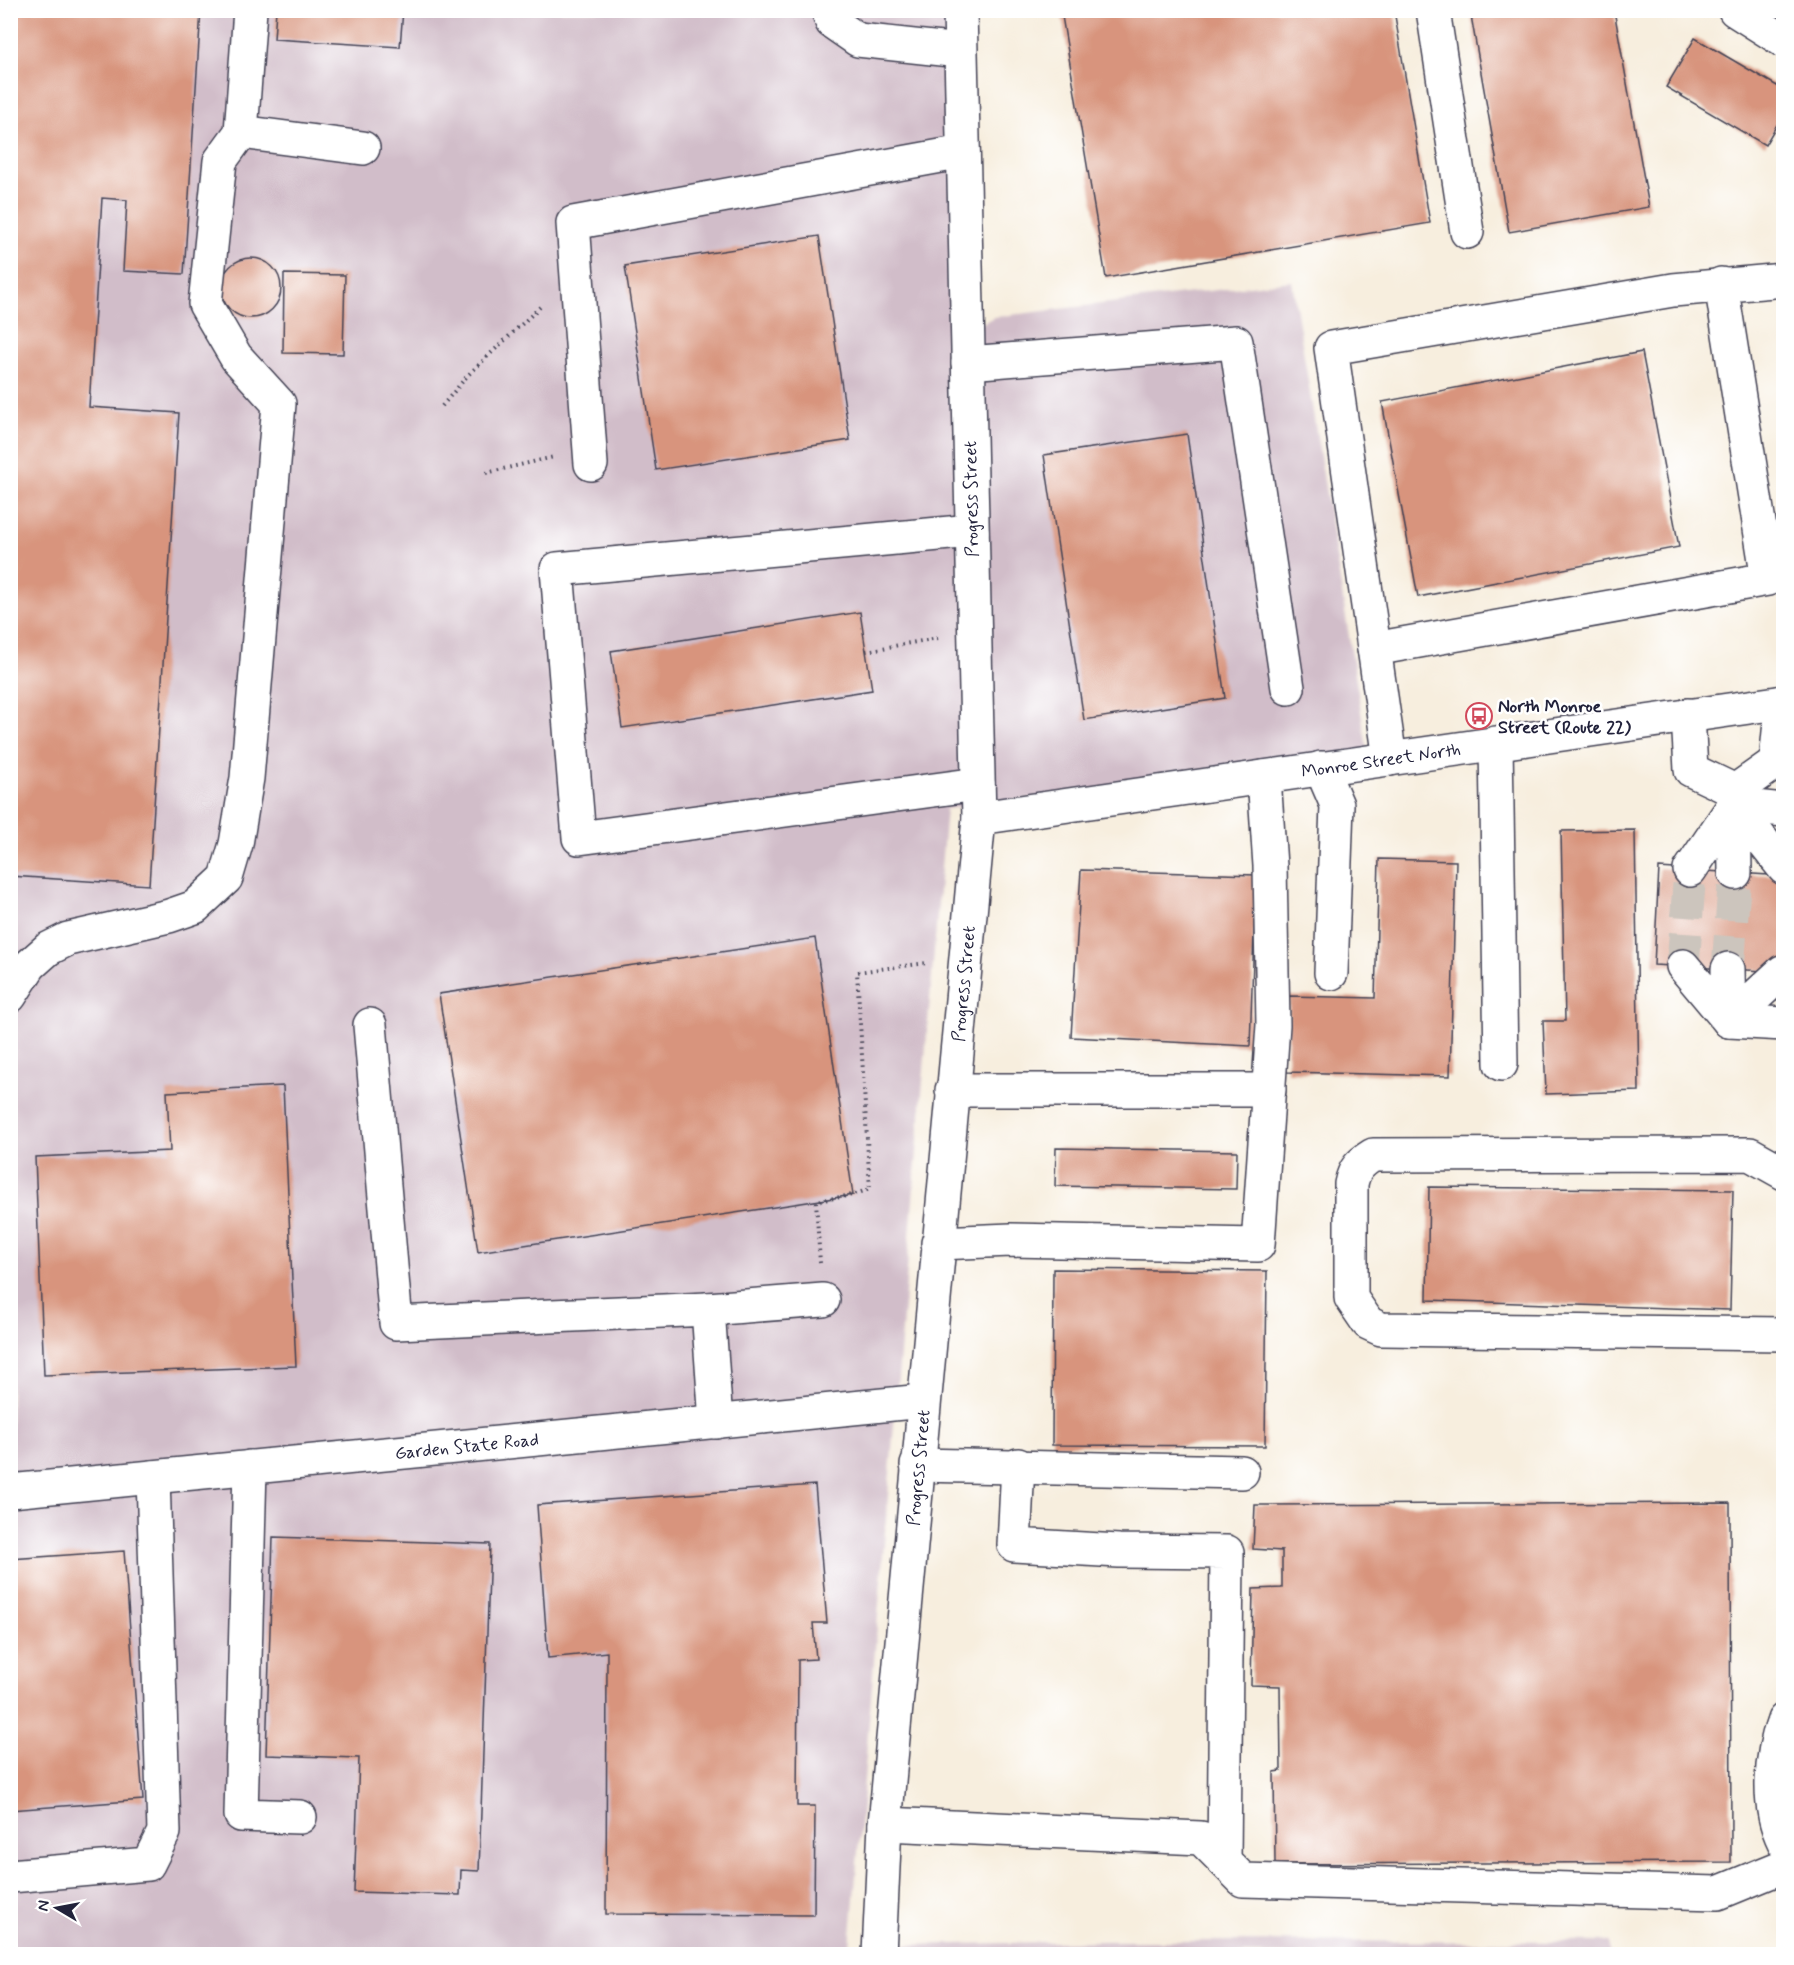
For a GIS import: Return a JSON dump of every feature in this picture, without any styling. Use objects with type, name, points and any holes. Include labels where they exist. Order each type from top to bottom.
[{"type":"street","points":[[10,996],[30,965],[48,949],[68,939],[195,907],[226,878],[236,844],[247,778],[279,404],[236,357],[205,304],[220,161],[241,132],[250,10]]},
{"type":"street","points":[[828,10],[832,22],[858,40],[960,51]]},
{"type":"street","name":"Progress Street","points":[[879,1954],[885,1824],[979,818],[960,10]]},
{"type":"street","points":[[1433,10],[1467,232]]},
{"type":"street","points":[[1735,10],[1784,41]]},
{"type":"street","points":[[241,132],[363,148]]},
{"type":"street","points":[[591,458],[573,223],[963,152]]},
{"type":"street","points":[[1390,759],[1331,348],[1721,284],[1784,280]]},
{"type":"street","points":[[1374,649],[1768,579],[1721,284]]},
{"type":"street","points":[[968,363],[1236,342],[1288,688]]},
{"type":"street","points":[[972,531],[558,569],[579,838],[978,784]]},
{"type":"street","points":[[1690,870],[1735,798],[1776,762],[1783,702]]},
{"type":"street","name":"Monroe Street North","points":[[979,818],[1783,702]]},
{"type":"street","points":[[1688,715],[1691,770],[1735,798],[1784,810]]},
{"type":"street","points":[[1497,743],[1501,1064]]},
{"type":"street","points":[[1321,768],[1337,805],[1331,973]]},
{"type":"street","points":[[938,1243],[1011,1240],[1258,1245],[1273,1025],[1271,900],[1264,777]]},
{"type":"street","points":[[1735,798],[1784,868]]},
{"type":"street","points":[[1735,798],[1735,873]]},
{"type":"street","points":[[1683,966],[1729,1021],[1784,1024]]},
{"type":"street","points":[[1728,969],[1729,1021]]},
{"type":"street","points":[[1729,1021],[1782,972]]},
{"type":"street","points":[[370,1025],[396,1323],[708,1310],[823,1300]]},
{"type":"street","points":[[952,1090],[1269,1090]]},
{"type":"street","points":[[1784,1173],[1750,1154],[1373,1155],[1362,1162],[1354,1172],[1351,1184],[1351,1298],[1368,1323],[1381,1329],[1784,1334]]},
{"type":"street","points":[[708,1310],[716,1422]]},
{"type":"street","name":"Garden State Road","points":[[10,1491],[923,1401]]},
{"type":"street","points":[[917,1465],[1018,1465],[1242,1472]]},
{"type":"street","points":[[1018,1465],[1014,1545],[1119,1551],[1227,1552],[1224,1861]]},
{"type":"street","points":[[250,1467],[241,1815],[300,1816]]},
{"type":"street","points":[[10,1876],[148,1864],[164,1832],[153,1477]]},
{"type":"street","points":[[1784,1720],[1777,1739],[1772,1767],[1775,1824],[1784,1842]]},
{"type":"street","points":[[885,1824],[1201,1838],[1243,1880],[1718,1893],[1784,1866]]},
{"type":"path","points":[[442,406],[468,375],[576,270]]},
{"type":"path","points":[[486,473],[540,459],[591,458]]},
{"type":"path","points":[[866,651],[974,632]]},
{"type":"path","points":[[823,1300],[816,1201],[853,1195],[870,1189],[856,972],[965,958]]},
{"type":"shaded area","points":[[11,11],[959,11],[973,328],[994,317],[1292,281],[1368,755],[946,809],[850,1946],[1109,1941],[1609,1942],[1609,1954],[11,1954]]},
{"type":"building","points":[[10,10],[201,10],[184,274],[123,271],[127,200],[102,198],[89,407],[179,413],[149,885],[10,876]]},
{"type":"building","points":[[276,10],[403,10],[400,47],[274,39]]},
{"type":"building","points":[[1061,10],[1394,10],[1430,223],[1106,278]]},
{"type":"building","points":[[1470,10],[1614,10],[1649,207],[1509,232]]},
{"type":"building","points":[[1695,38],[1784,90],[1784,113],[1765,145],[1666,87]]},
{"type":"building","points":[[819,236],[850,440],[656,470],[625,266]]},
{"type":"building","points":[[251,258],[268,263],[276,271],[281,288],[276,305],[268,313],[251,318],[234,313],[226,305],[221,288],[226,271],[234,263]]},
{"type":"building","points":[[284,274],[345,275],[343,354],[283,353]]},
{"type":"building","points":[[1642,352],[1679,547],[1418,597],[1382,402]]},
{"type":"building","points":[[1187,434],[1225,698],[1084,720],[1044,455]]},
{"type":"building","points":[[860,612],[872,690],[622,728],[611,651]]},
{"type":"building","points":[[1635,830],[1639,1091],[1546,1094],[1543,1021],[1565,1021],[1561,831]]},
{"type":"building","points":[[1379,859],[1456,861],[1450,1076],[1287,1072],[1289,996],[1375,998]]},
{"type":"building","points":[[1659,868],[1784,876],[1784,972],[1654,965]]},
{"type":"building","points":[[1081,870],[1256,875],[1250,1046],[1071,1037]]},
{"type":"building","points":[[815,938],[853,1195],[478,1252],[439,994]]},
{"type":"building","points":[[283,1086],[296,1366],[44,1375],[35,1157],[170,1151],[167,1092]]},
{"type":"building","points":[[1056,1148],[1237,1151],[1236,1189],[1055,1186]]},
{"type":"building","points":[[1429,1187],[1733,1190],[1730,1310],[1427,1300]]},
{"type":"building","points":[[1053,1269],[1267,1271],[1265,1446],[1052,1445]]},
{"type":"building","points":[[815,1485],[827,1623],[813,1623],[816,1659],[798,1660],[797,1806],[815,1806],[814,1915],[606,1914],[607,1652],[548,1658],[537,1505]]},
{"type":"building","points":[[1730,1503],[1731,1862],[1275,1864],[1274,1772],[1281,1771],[1280,1686],[1251,1685],[1253,1589],[1282,1588],[1282,1551],[1253,1549],[1255,1505]]},
{"type":"building","points":[[273,1537],[490,1544],[479,1871],[461,1870],[460,1895],[354,1892],[359,1758],[266,1755]]},
{"type":"building","points":[[124,1551],[143,1800],[10,1810],[10,1559]]},
{"type":"tunnel","points":[[1683,966],[1690,870]]},
{"type":"tunnel","points":[[1728,969],[1735,873]]},
{"type":"place","name":"North Monroe Street (Route 22)","points":[[1479,716]]}]
